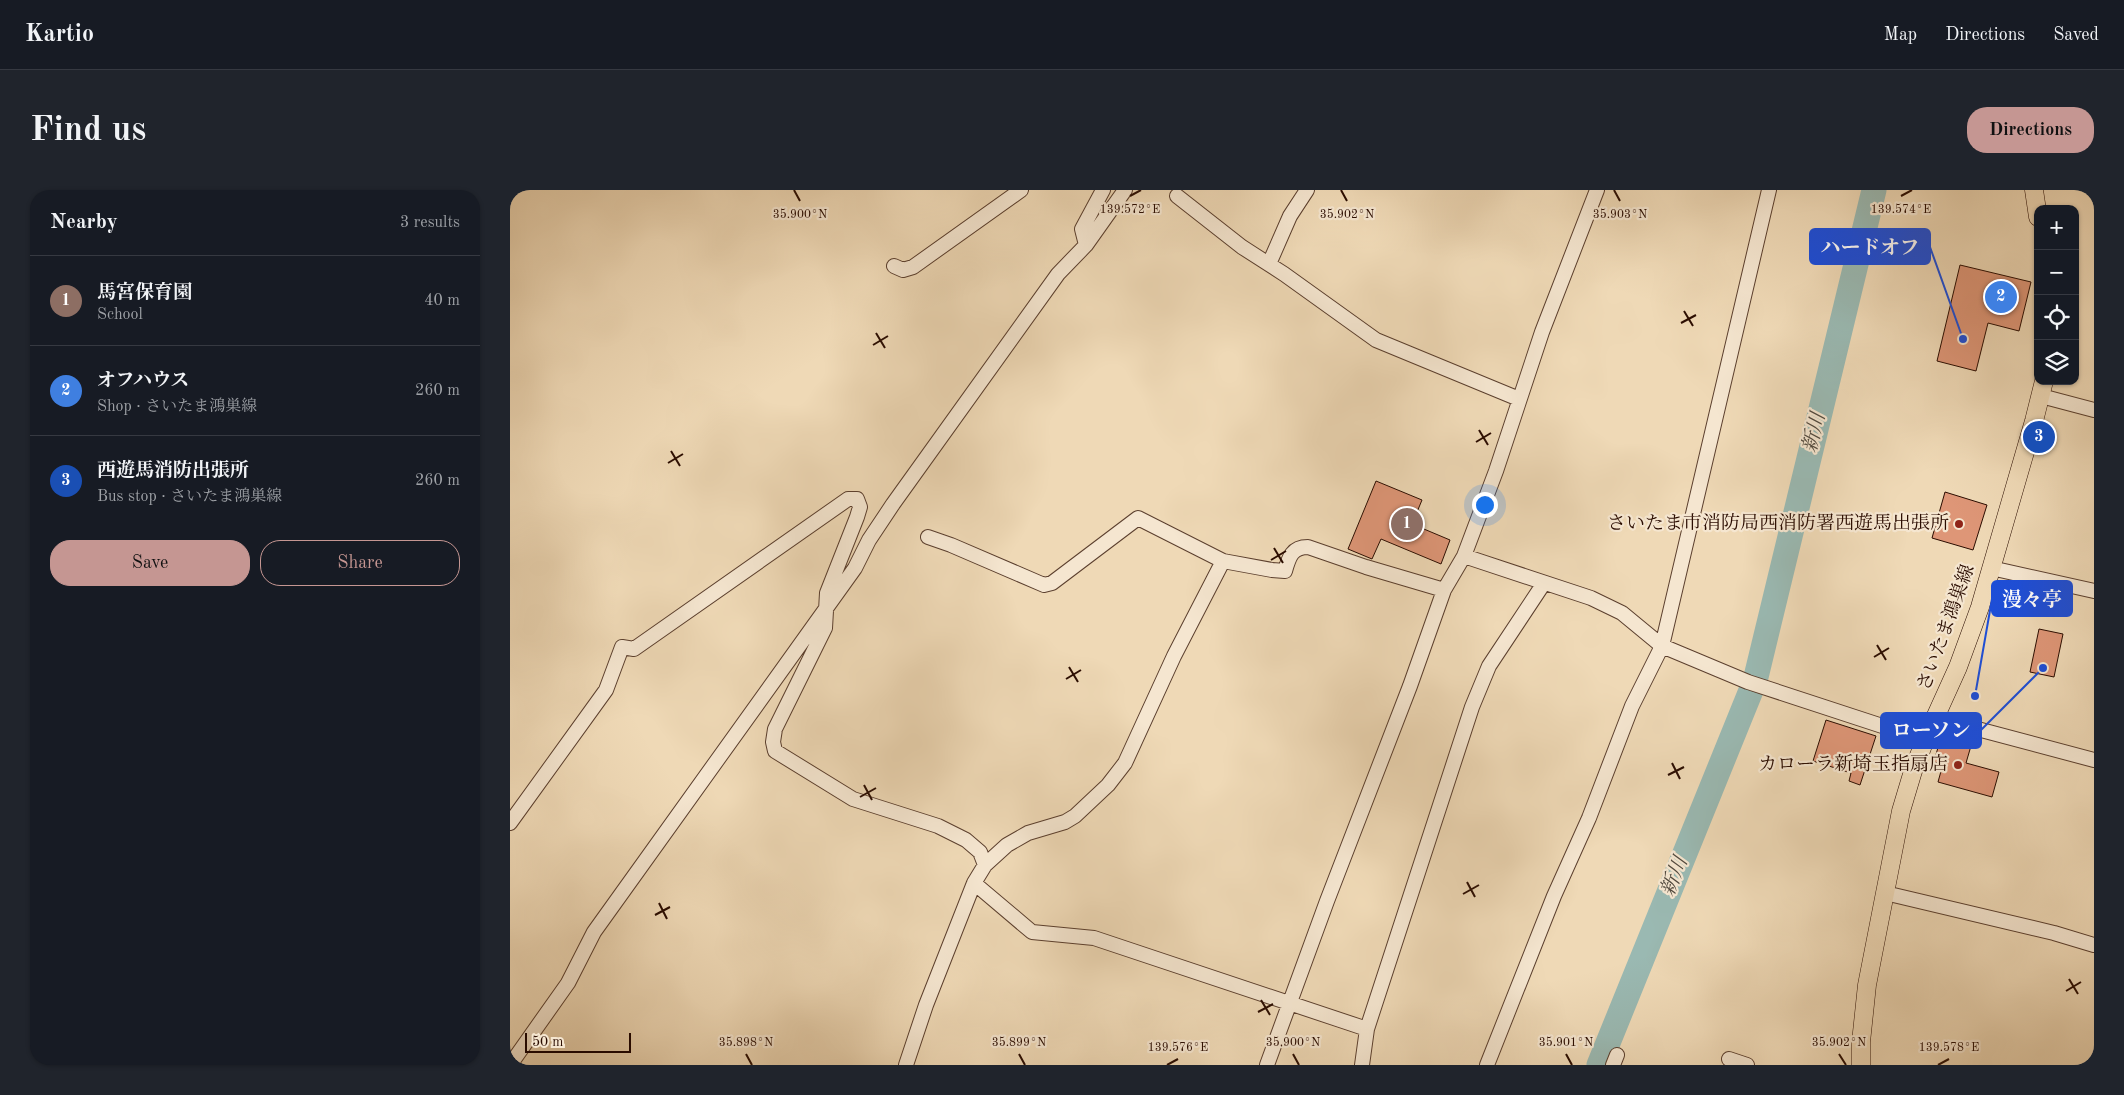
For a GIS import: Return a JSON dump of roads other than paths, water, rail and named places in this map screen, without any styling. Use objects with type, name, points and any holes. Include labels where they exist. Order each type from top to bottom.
[{"type":"main road","points":[[2034,190],[2036,205]]},
{"type":"main road","name":"さいたま鴻巣線","points":[[1861,1065],[1863,1013],[1901,811],[1925,740],[1970,636],[2042,389]]},
{"type":"street","points":[[894,266],[903,270],[913,267],[1021,190]]},
{"type":"street","points":[[1086,245],[1082,229],[1103,190]]},
{"type":"street","points":[[510,1065],[568,983],[594,932],[855,568],[869,540],[893,504],[1058,274],[1086,245],[1126,190]]},
{"type":"street","points":[[1269,264],[1290,216],[1307,190]]},
{"type":"street","points":[[1267,1065],[1288,1003],[1410,686],[1444,590],[1464,556],[1496,472],[1518,399],[1597,190]]},
{"type":"street","points":[[1487,1065],[1554,896],[1589,818],[1632,706],[1662,646],[1770,190]]},
{"type":"street","points":[[1177,196],[1242,247],[1353,322],[1376,340],[1518,399]]},
{"type":"street","points":[[2042,389],[2094,410]]},
{"type":"street","points":[[510,823],[606,690],[622,647],[634,649],[848,499],[857,499],[860,507],[857,518],[827,593],[824,628],[775,729],[773,742],[775,751],[853,800],[938,826],[966,840],[980,852],[984,865]]},
{"type":"street","points":[[928,538],[951,545],[1044,586],[1052,583],[1138,518],[1223,561],[1285,571],[1292,552],[1299,547],[1308,547],[1444,590]]},
{"type":"street","points":[[1464,556],[1591,598],[1622,613],[1662,646],[1748,682],[1925,740]]},
{"type":"street","points":[[906,1065],[926,1005],[974,883],[984,865],[1018,838],[1028,833],[1065,822],[1075,816],[1108,785],[1120,770],[1145,723],[1174,656],[1223,561]]},
{"type":"street","points":[[1991,568],[2094,592]]},
{"type":"street","points":[[1362,1065],[1367,1029],[1472,707],[1489,666],[1544,583]]},
{"type":"street","points":[[1936,718],[2094,760]]},
{"type":"street","points":[[974,883],[1032,932],[1094,938],[1367,1029]]},
{"type":"street","points":[[1885,893],[2054,933],[2094,945]]},
{"type":"street","points":[[1729,1059],[1747,1065]]},
{"type":"waterway","name":"新川","points":[[1756,677],[1874,190]]},
{"type":"waterway","name":"新川","points":[[1599,1065],[1752,688]]},
{"type":"place","name":"オフハウス","points":[[2001,297]]},
{"type":"place","name":"ハードオフ","points":[[1963,339]]},
{"type":"place","name":"西遊馬消防出張所","points":[[2039,437]]},
{"type":"place","name":"馬宮保育園","points":[[1407,524]]},
{"type":"place","name":"さいたま市消防局西消防署西遊馬出張所","points":[[1959,524]]},
{"type":"place","name":"ローソン","points":[[2043,668]]},
{"type":"place","name":"漫々亭","points":[[1975,696]]},
{"type":"place","name":"カローラ新埼玉指扇店","points":[[1958,765]]}]
